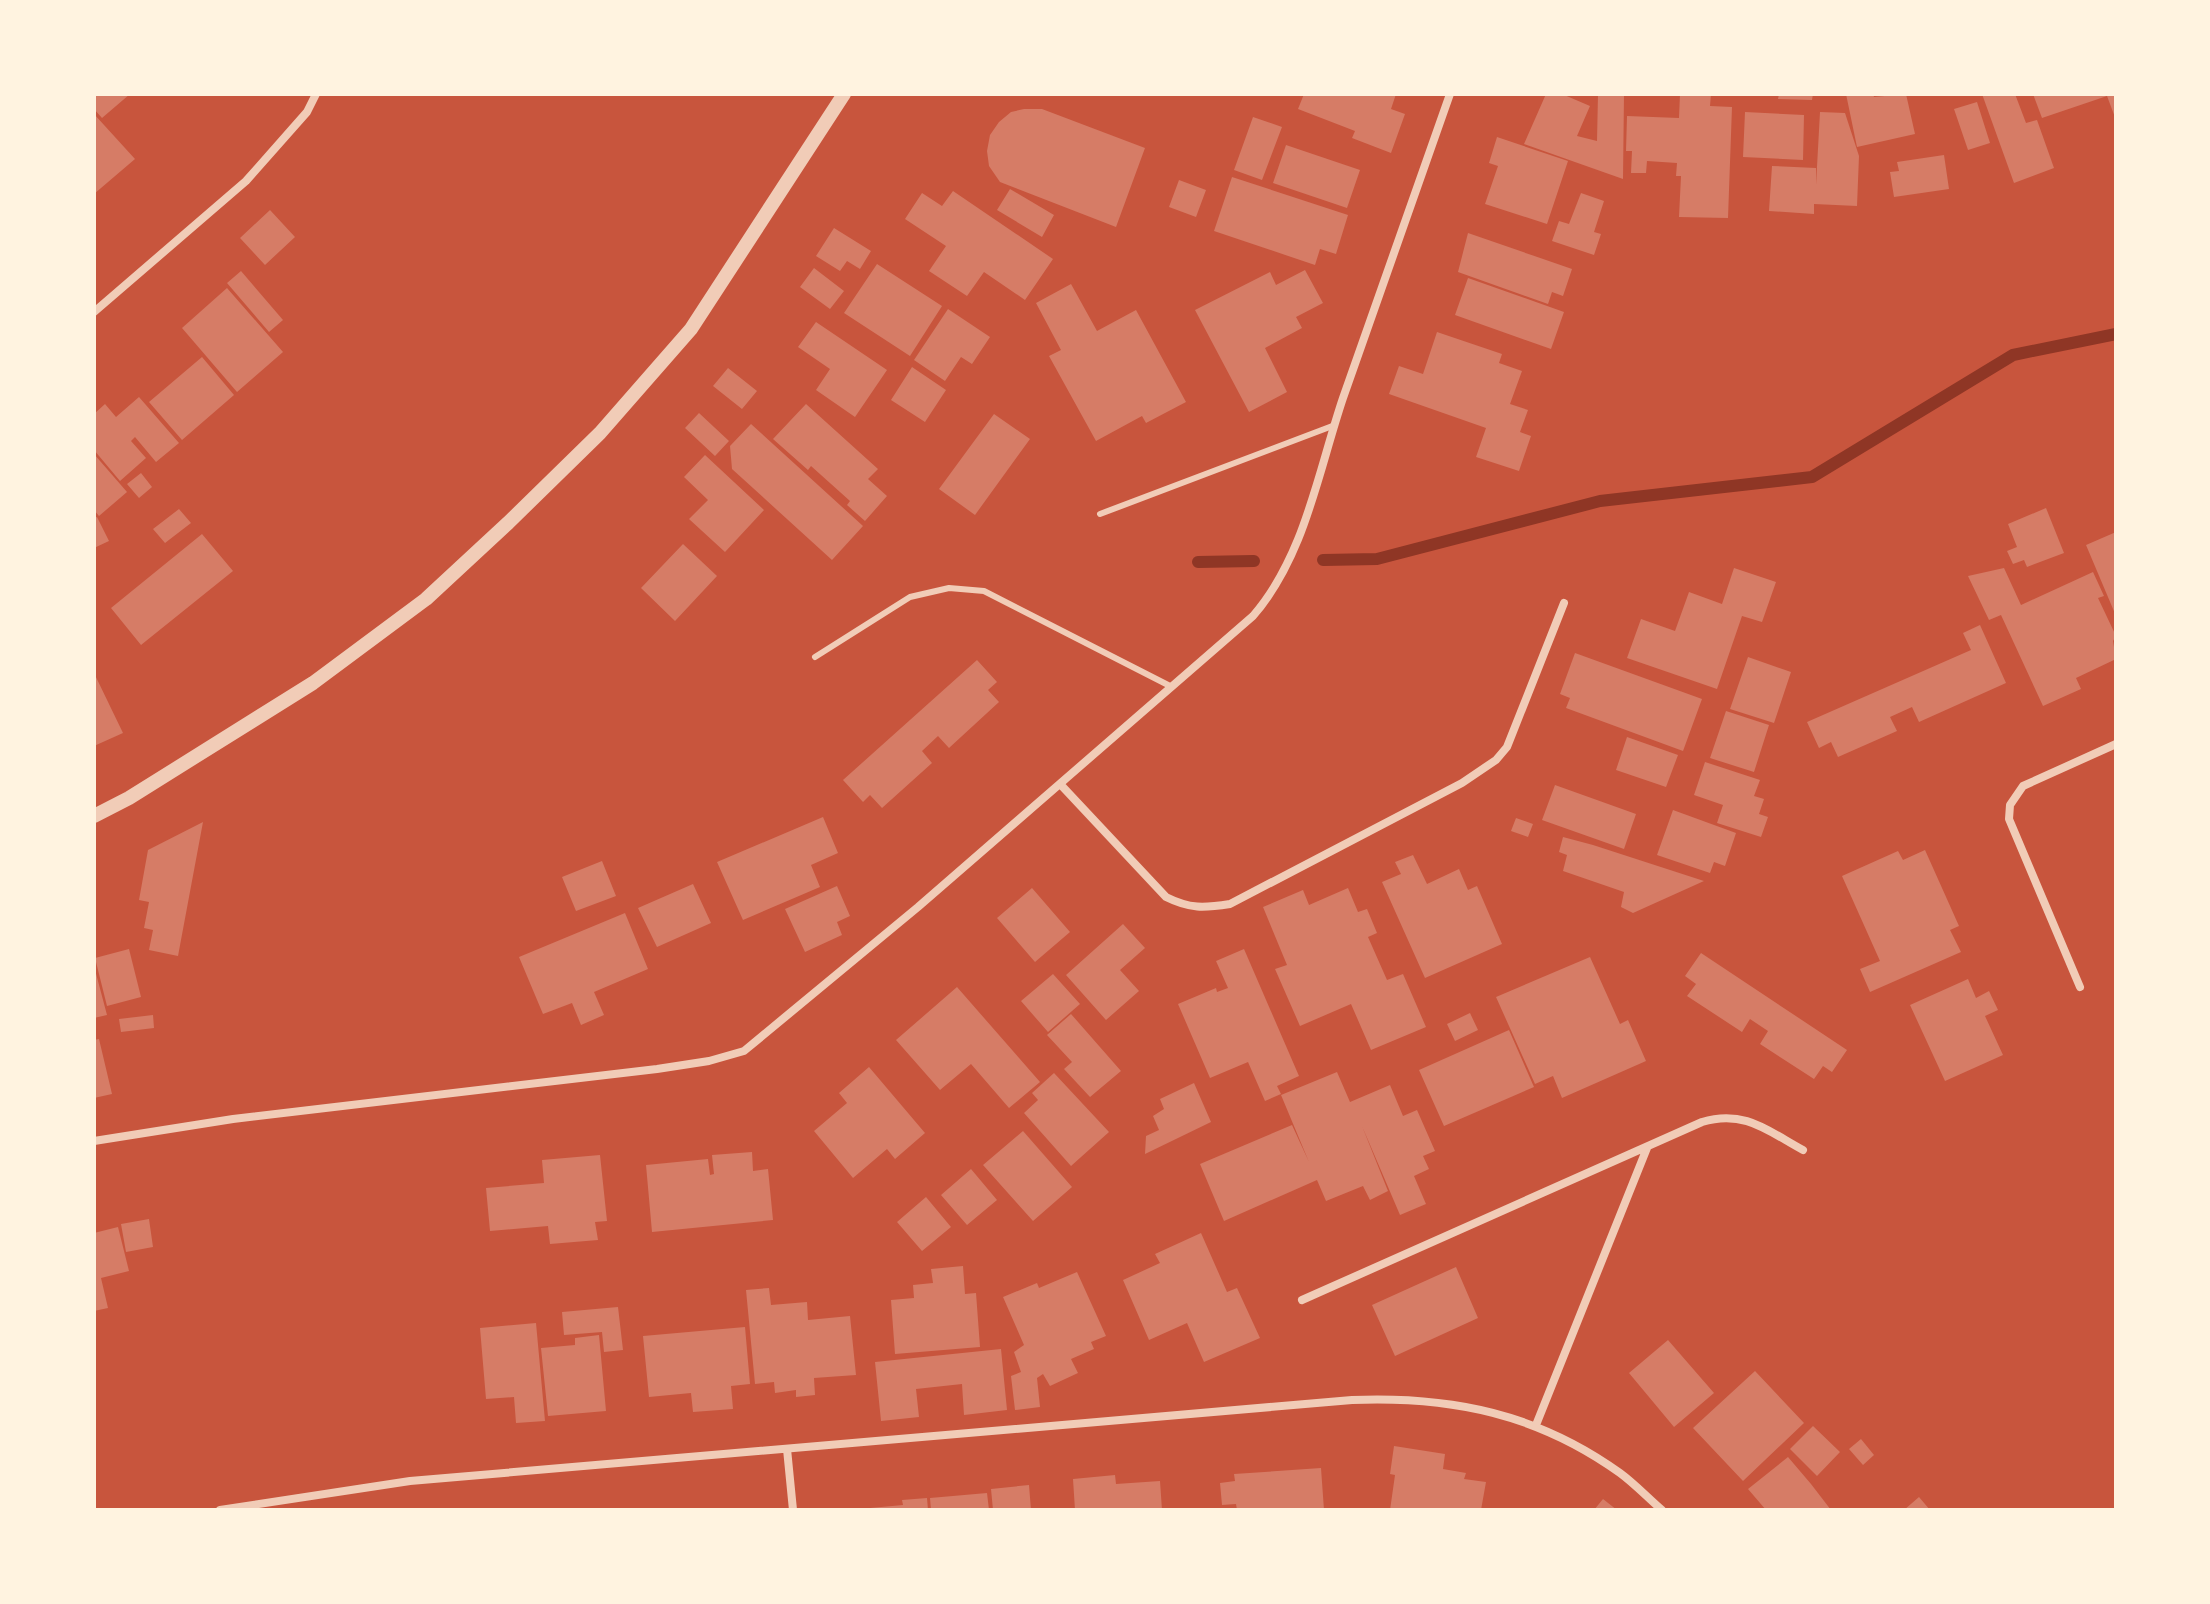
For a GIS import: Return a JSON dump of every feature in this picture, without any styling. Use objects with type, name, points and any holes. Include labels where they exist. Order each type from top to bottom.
[{"type":"street","points":[[94,312],[246,181],[307,112],[316,94]]},
{"type":"street","points":[[94,816],[129,798],[313,683],[426,599],[508,523],[600,433],[691,329],[844,94]]},
{"type":"street","points":[[94,1141],[233,1119],[657,1069],[709,1061],[744,1051],[1061,785],[1253,616],[1271,595],[1298,539],[1450,94]]},
{"type":"street","points":[[1061,785],[1166,897],[1184,906],[1230,904],[1462,783],[1496,760],[1507,747],[1517,724],[1564,603]]},
{"type":"street","points":[[2080,987],[2009,819],[2010,805],[2023,786],[2116,744]]},
{"type":"street","points":[[1302,1300],[1720,1116],[1739,1118],[1758,1125],[1803,1150]]},
{"type":"street","points":[[1536,1425],[1647,1148]]},
{"type":"street","points":[[220,1510],[410,1481],[620,1461],[1405,1398],[1505,1414],[1536,1425],[1579,1447],[1621,1474],[1662,1510]]},
{"type":"street","points":[[787,1449],[793,1510]]},
{"type":"lane","points":[[1100,514],[1335,425]]},
{"type":"lane","points":[[815,657],[910,597],[949,588],[973,590],[984,591],[1172,687]]},
{"type":"building","points":[[94,94],[130,94],[102,118],[94,109]]},
{"type":"building","points":[[1304,94],[1396,94],[1391,109],[1405,114],[1391,153],[1352,138],[1355,131],[1298,109]]},
{"type":"building","points":[[1546,94],[1562,94],[1590,106],[1577,136],[1597,141],[1598,94],[1624,94],[1623,179],[1524,144]]},
{"type":"building","points":[[1680,94],[1711,94],[1710,106],[1732,107],[1728,218],[1679,217],[1681,176],[1676,176],[1677,163],[1647,161],[1646,173],[1631,173],[1632,151],[1626,151],[1627,116],[1679,118]]},
{"type":"building","points":[[1779,94],[1813,94],[1812,100],[1778,99]]},
{"type":"building","points":[[1846,94],[1873,94],[1874,97],[1906,94],[1915,134],[1857,147]]},
{"type":"building","points":[[1982,94],[2015,94],[2026,123],[2037,120],[2054,168],[2014,183]]},
{"type":"building","points":[[2033,94],[2116,94],[2116,120],[2107,96],[2042,118]]},
{"type":"building","points":[[1977,102],[1990,143],[1968,150],[1954,109]]},
{"type":"building","points":[[1042,109],[1145,148],[1116,227],[1000,182],[989,166],[987,151],[990,135],[1011,112]]},
{"type":"building","points":[[1745,112],[1804,115],[1803,160],[1743,157]]},
{"type":"building","points":[[1820,112],[1845,113],[1859,156],[1857,206],[1814,204],[1814,214],[1769,211],[1772,166],[1816,168],[1816,185]]},
{"type":"building","points":[[94,114],[135,159],[94,194]]},
{"type":"building","points":[[1253,117],[1282,127],[1262,180],[1234,170]]},
{"type":"building","points":[[1497,137],[1568,161],[1547,224],[1485,204],[1498,166],[1489,163]]},
{"type":"building","points":[[1286,145],[1360,170],[1347,208],[1273,183]]},
{"type":"building","points":[[1944,155],[1949,189],[1894,197],[1890,172],[1899,171],[1897,162]]},
{"type":"building","points":[[1232,177],[1348,215],[1336,254],[1320,249],[1315,265],[1214,231]]},
{"type":"building","points":[[1179,180],[1206,190],[1196,217],[1169,207]]},
{"type":"building","points":[[1010,189],[1054,215],[1042,237],[997,210]]},
{"type":"building","points":[[953,191],[1053,259],[1025,300],[984,272],[967,296],[929,271],[946,246],[905,219],[922,193],[942,206]]},
{"type":"building","points":[[1581,193],[1604,201],[1594,232],[1601,234],[1594,255],[1552,241],[1559,221],[1569,224]]},
{"type":"building","points":[[270,210],[295,237],[265,265],[240,238]]},
{"type":"building","points":[[834,228],[871,251],[860,269],[847,261],[840,271],[816,256]]},
{"type":"building","points":[[1468,233],[1572,269],[1563,296],[1552,292],[1548,304],[1458,272]]},
{"type":"building","points":[[877,264],[942,306],[910,356],[844,313]]},
{"type":"building","points":[[814,268],[844,291],[830,309],[800,287]]},
{"type":"building","points":[[1305,270],[1323,303],[1296,317],[1302,328],[1265,348],[1287,392],[1249,412],[1195,310],[1270,272],[1276,285]]},
{"type":"building","points":[[241,271],[283,320],[269,332],[227,283]]},
{"type":"building","points":[[1468,278],[1564,312],[1551,349],[1455,315]]},
{"type":"building","points":[[1071,284],[1097,331],[1136,310],[1186,402],[1146,423],[1142,416],[1096,441],[1049,356],[1061,350],[1036,303]]},
{"type":"building","points":[[227,288],[283,352],[237,392],[182,328]]},
{"type":"building","points":[[948,309],[990,337],[972,364],[961,357],[945,381],[914,360]]},
{"type":"building","points":[[816,322],[887,370],[855,417],[816,390],[830,369],[798,347]]},
{"type":"building","points":[[1437,332],[1502,354],[1499,363],[1522,371],[1510,404],[1528,410],[1520,432],[1531,436],[1519,471],[1476,457],[1486,428],[1389,394],[1399,366],[1423,374]]},
{"type":"building","points":[[202,357],[234,395],[182,440],[149,402]]},
{"type":"building","points":[[912,367],[946,390],[925,422],[891,400]]},
{"type":"building","points":[[728,368],[757,391],[742,409],[713,386]]},
{"type":"building","points":[[139,397],[179,443],[156,462],[135,437],[131,441],[146,458],[120,481],[94,450],[94,414],[105,404],[116,417]]},
{"type":"building","points":[[806,404],[878,469],[868,479],[887,496],[865,521],[847,505],[850,501],[811,466],[808,470],[773,439]]},
{"type":"building","points":[[699,413],[729,441],[715,456],[685,428]]},
{"type":"building","points":[[994,414],[1030,439],[975,515],[939,489]]},
{"type":"building","points":[[751,424],[863,526],[832,560],[732,469],[730,446]]},
{"type":"building","points":[[94,454],[127,492],[99,516],[94,510]]},
{"type":"building","points":[[705,455],[764,510],[725,552],[689,519],[708,500],[684,477]]},
{"type":"building","points":[[141,473],[152,487],[139,498],[127,484]]},
{"type":"building","points":[[2046,508],[2064,553],[2027,567],[2024,560],[2013,564],[2007,551],[2017,547],[2008,524]]},
{"type":"building","points":[[179,509],[191,523],[165,543],[153,529]]},
{"type":"building","points":[[97,517],[109,541],[94,548],[94,518]]},
{"type":"building","points":[[2116,532],[2116,616],[2086,545]]},
{"type":"building","points":[[202,534],[233,571],[141,645],[111,608]]},
{"type":"building","points":[[683,544],[717,576],[675,621],[641,588]]},
{"type":"building","points":[[1734,568],[1776,582],[1762,622],[1742,616],[1717,689],[1627,658],[1641,619],[1675,631],[1689,592],[1722,604]]},
{"type":"building","points":[[2004,568],[2021,605],[2093,572],[2104,596],[2098,598],[2116,636],[2113,641],[2116,659],[2076,678],[2081,689],[2043,706],[2001,615],[1989,620],[1968,576]]},
{"type":"building","points":[[1980,625],[2006,683],[1919,722],[1912,707],[1890,717],[1897,731],[1838,757],[1831,742],[1819,748],[1807,722],[1971,650],[1963,633]]},
{"type":"building","points":[[1575,653],[1702,699],[1683,751],[1566,708],[1570,698],[1560,694]]},
{"type":"building","points":[[1748,657],[1791,672],[1774,723],[1730,709]]},
{"type":"building","points":[[977,660],[997,682],[988,690],[999,702],[949,748],[938,736],[922,751],[932,763],[882,808],[870,795],[863,802],[843,780]]},
{"type":"building","points":[[94,673],[123,733],[94,746]]},
{"type":"building","points":[[1726,711],[1769,725],[1754,772],[1710,758]]},
{"type":"building","points":[[1627,737],[1678,755],[1666,787],[1616,770]]},
{"type":"building","points":[[1705,762],[1760,780],[1754,796],[1764,799],[1759,814],[1768,817],[1761,837],[1717,823],[1723,805],[1694,795]]},
{"type":"building","points":[[1555,785],[1636,814],[1624,849],[1542,820]]},
{"type":"building","points":[[1673,810],[1736,833],[1725,866],[1714,862],[1710,873],[1657,855]]},
{"type":"building","points":[[823,817],[838,853],[811,865],[820,887],[743,920],[717,862]]},
{"type":"building","points":[[1516,818],[1533,824],[1528,837],[1511,831]]},
{"type":"building","points":[[203,822],[178,956],[149,950],[153,930],[144,928],[149,902],[139,900],[148,850]]},
{"type":"building","points":[[1563,837],[1704,881],[1633,913],[1621,907],[1624,892],[1563,871],[1567,855],[1559,852]]},
{"type":"building","points":[[1925,850],[1959,926],[1950,930],[1961,952],[1870,992],[1860,969],[1880,961],[1842,876],[1898,851],[1903,860]]},
{"type":"building","points":[[1413,855],[1427,884],[1459,869],[1468,890],[1477,886],[1502,944],[1425,978],[1382,882],[1401,874],[1395,862]]},
{"type":"building","points":[[602,861],[616,896],[576,911],[562,877]]},
{"type":"building","points":[[693,884],[711,923],[657,947],[638,908]]},
{"type":"building","points":[[837,886],[850,916],[837,922],[842,935],[805,952],[785,909]]},
{"type":"building","points":[[1032,888],[1070,932],[1035,962],[997,918]]},
{"type":"building","points":[[1348,888],[1358,912],[1367,909],[1377,933],[1368,937],[1387,980],[1403,974],[1426,1027],[1371,1050],[1351,1004],[1300,1026],[1275,969],[1287,965],[1263,907],[1303,890],[1309,905]]},
{"type":"building","points":[[625,913],[648,969],[594,992],[604,1015],[581,1025],[572,1003],[543,1014],[519,957]]},
{"type":"building","points":[[1123,924],[1145,948],[1120,970],[1139,991],[1106,1020],[1066,975]]},
{"type":"building","points":[[129,949],[141,997],[107,1006],[95,958]]},
{"type":"building","points":[[1244,949],[1299,1076],[1277,1086],[1281,1094],[1265,1101],[1248,1062],[1210,1078],[1178,1004],[1216,988],[1217,992],[1228,988],[1216,961]]},
{"type":"building","points":[[1701,953],[1847,1050],[1832,1072],[1823,1066],[1814,1079],[1760,1044],[1768,1031],[1750,1019],[1742,1032],[1687,996],[1696,984],[1685,976]]},
{"type":"building","points":[[1590,957],[1620,1024],[1628,1020],[1646,1061],[1562,1098],[1553,1076],[1535,1084],[1496,997]]},
{"type":"building","points":[[94,966],[107,1015],[94,1018]]},
{"type":"building","points":[[1053,974],[1080,1004],[1048,1032],[1021,1001]]},
{"type":"building","points":[[1968,979],[1976,998],[1989,991],[1998,1010],[1985,1016],[2003,1055],[1945,1081],[1910,1005]]},
{"type":"building","points":[[957,987],[1040,1082],[1009,1108],[971,1064],[940,1090],[896,1040]]},
{"type":"building","points":[[1470,1013],[1478,1030],[1455,1041],[1447,1024]]},
{"type":"building","points":[[1071,1014],[1121,1071],[1090,1097],[1064,1069],[1072,1062],[1047,1035]]},
{"type":"building","points":[[153,1015],[154,1028],[121,1032],[119,1019]]},
{"type":"building","points":[[1509,1030],[1534,1087],[1444,1126],[1419,1070]]},
{"type":"building","points":[[99,1039],[112,1094],[94,1098],[94,1040]]},
{"type":"building","points":[[869,1067],[925,1133],[895,1159],[887,1149],[853,1178],[814,1131],[847,1103],[839,1093]]},
{"type":"building","points":[[1337,1072],[1350,1102],[1390,1085],[1403,1116],[1417,1110],[1435,1151],[1423,1156],[1429,1169],[1414,1176],[1426,1204],[1400,1215],[1362,1126],[1388,1191],[1370,1200],[1363,1186],[1326,1201],[1317,1180],[1224,1221],[1200,1164],[1292,1125],[1309,1162],[1281,1095]]},
{"type":"building","points":[[1054,1073],[1109,1132],[1071,1166],[1024,1113],[1038,1100],[1032,1093]]},
{"type":"building","points":[[1194,1083],[1211,1122],[1145,1154],[1146,1136],[1159,1130],[1153,1116],[1164,1109],[1160,1099]]},
{"type":"building","points":[[1023,1131],[1072,1187],[1033,1221],[983,1165]]},
{"type":"building","points":[[752,1152],[753,1171],[768,1169],[773,1220],[652,1232],[646,1165],[708,1159],[710,1175],[714,1174],[712,1155]]},
{"type":"building","points":[[600,1155],[607,1221],[595,1222],[598,1240],[550,1244],[548,1226],[490,1231],[486,1188],[544,1183],[542,1160]]},
{"type":"building","points":[[971,1169],[997,1200],[967,1225],[941,1195]]},
{"type":"building","points":[[926,1197],[951,1227],[922,1251],[897,1222]]},
{"type":"building","points":[[149,1219],[153,1247],[126,1252],[121,1224]]},
{"type":"building","points":[[118,1227],[129,1271],[101,1278],[108,1308],[94,1311],[94,1233]]},
{"type":"building","points":[[1201,1233],[1227,1292],[1237,1288],[1260,1338],[1204,1362],[1187,1323],[1149,1340],[1123,1280],[1160,1263],[1155,1254]]},
{"type":"building","points":[[963,1266],[965,1294],[976,1293],[980,1347],[895,1354],[891,1300],[914,1298],[913,1285],[933,1283],[931,1269]]},
{"type":"building","points":[[1456,1267],[1478,1318],[1395,1356],[1372,1305]]},
{"type":"building","points":[[1077,1272],[1106,1336],[1091,1342],[1094,1349],[1071,1359],[1078,1373],[1050,1386],[1043,1374],[1037,1378],[1040,1407],[1015,1410],[1011,1376],[1021,1372],[1014,1352],[1024,1345],[1003,1297],[1037,1283],[1039,1288]]},
{"type":"building","points":[[769,1288],[771,1305],[807,1302],[808,1320],[850,1316],[856,1375],[814,1378],[815,1395],[796,1397],[796,1390],[775,1393],[774,1382],[755,1384],[746,1290]]},
{"type":"building","points":[[618,1307],[623,1350],[604,1352],[602,1332],[564,1335],[562,1312]]},
{"type":"building","points":[[536,1323],[545,1421],[516,1423],[514,1397],[486,1399],[480,1328]]},
{"type":"building","points":[[745,1327],[750,1384],[731,1386],[733,1409],[693,1412],[691,1393],[649,1397],[643,1336]]},
{"type":"building","points":[[599,1335],[606,1411],[548,1416],[541,1348],[575,1345],[575,1338]]},
{"type":"building","points":[[1668,1340],[1714,1393],[1674,1427],[1629,1373]]},
{"type":"building","points":[[1001,1349],[1007,1410],[964,1415],[962,1384],[916,1389],[919,1417],[881,1421],[875,1362]]},
{"type":"building","points":[[1755,1371],[1804,1423],[1743,1481],[1693,1428]]},
{"type":"building","points":[[1813,1426],[1840,1452],[1817,1476],[1790,1449]]},
{"type":"building","points":[[1861,1439],[1874,1455],[1863,1465],[1849,1449]]},
{"type":"building","points":[[1394,1446],[1445,1454],[1443,1469],[1466,1473],[1464,1479],[1486,1482],[1481,1510],[1390,1510],[1395,1475],[1390,1474]]},
{"type":"building","points":[[1788,1457],[1831,1510],[1766,1510],[1748,1489]]},
{"type":"building","points":[[1321,1468],[1324,1510],[1237,1510],[1236,1504],[1222,1505],[1220,1483],[1235,1481],[1234,1474]]},
{"type":"building","points":[[1115,1475],[1116,1484],[1160,1481],[1162,1510],[1075,1510],[1073,1479]]},
{"type":"building","points":[[1029,1485],[1031,1510],[993,1510],[991,1489]]},
{"type":"building","points":[[987,1493],[989,1510],[931,1510],[930,1498]]},
{"type":"building","points":[[1919,1497],[1930,1510],[1904,1510]]},
{"type":"building","points":[[927,1498],[928,1510],[870,1510],[903,1505],[902,1500]]},
{"type":"building","points":[[1603,1499],[1617,1510],[1594,1510]]},
{"type":"waterway","points":[[1323,560],[1377,559],[1600,501],[1812,477],[2013,355],[2116,334]]},
{"type":"waterway","points":[[1198,562],[1254,561]]}]
